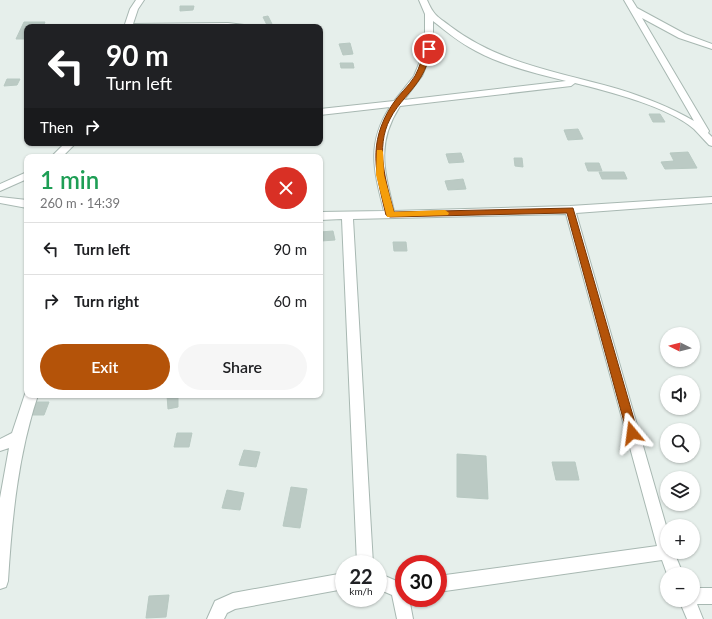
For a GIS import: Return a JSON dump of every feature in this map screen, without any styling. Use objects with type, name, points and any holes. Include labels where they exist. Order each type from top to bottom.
[{"type":"street","points":[[131,0],[134,9]]},
{"type":"street","points":[[129,24],[134,9],[140,0]]},
{"type":"street","points":[[390,215],[380,175],[379,142],[386,120],[396,104],[418,76],[429,49],[429,13],[423,0]]},
{"type":"street","points":[[628,0],[710,140]]},
{"type":"street","points":[[634,10],[682,36],[712,47]]},
{"type":"street","points":[[429,13],[465,41],[499,58],[643,100],[683,118],[710,140]]},
{"type":"street","points":[[323,112],[579,82]]},
{"type":"street","points":[[59,154],[67,146]]},
{"type":"street","points":[[0,188],[24,176]]},
{"type":"street","points":[[0,200],[24,204]]},
{"type":"street","points":[[323,216],[570,210],[712,200]]},
{"type":"street","points":[[570,210],[660,531]]},
{"type":"street","points":[[347,216],[365,555]]},
{"type":"street","points":[[0,581],[5,517],[12,468],[26,406],[30,398]]},
{"type":"street","points":[[0,445],[19,437]]},
{"type":"street","points":[[447,583],[660,553]]},
{"type":"street","points":[[215,619],[221,607],[232,601],[335,582]]},
{"type":"street","points":[[700,596],[712,596]]},
{"type":"street","points":[[404,607],[405,619]]},
{"type":"street","points":[[690,607],[695,619]]},
{"type":"building","points":[[180,6],[194,6],[193,10],[180,11]]},
{"type":"building","points":[[268,16],[272,24],[266,24],[263,17]]},
{"type":"building","points":[[24,22],[45,22],[44,24],[24,24],[24,39],[16,39]]},
{"type":"building","points":[[350,43],[353,54],[343,55],[339,44]]},
{"type":"building","points":[[340,63],[353,63],[354,68],[341,68]]},
{"type":"building","points":[[7,79],[20,79],[17,85],[4,86]]},
{"type":"building","points":[[649,114],[660,114],[665,122],[653,122]]},
{"type":"building","points":[[578,129],[583,139],[568,140],[564,130]]},
{"type":"building","points":[[688,152],[697,168],[665,169],[661,162],[674,161],[670,153]]},
{"type":"building","points":[[461,153],[464,162],[449,163],[446,154]]},
{"type":"building","points":[[514,158],[522,158],[523,167],[515,166]]},
{"type":"building","points":[[585,163],[599,163],[602,171],[588,171]]},
{"type":"building","points":[[599,172],[624,172],[627,179],[602,179]]},
{"type":"building","points":[[463,179],[466,189],[448,190],[445,181]]},
{"type":"building","points":[[333,231],[335,240],[323,241],[323,232]]},
{"type":"building","points":[[393,242],[406,242],[407,251],[394,251]]},
{"type":"building","points":[[167,398],[178,398],[178,407],[168,409]]},
{"type":"building","points":[[32,402],[49,402],[44,415],[27,415]]},
{"type":"building","points":[[177,433],[192,433],[189,447],[174,447]]},
{"type":"building","points":[[244,450],[260,452],[256,467],[239,465]]},
{"type":"building","points":[[457,454],[486,456],[488,499],[457,497]]},
{"type":"building","points":[[552,462],[575,462],[579,480],[556,480]]},
{"type":"building","points":[[291,487],[307,489],[300,528],[283,526]]},
{"type":"building","points":[[227,490],[244,493],[240,510],[222,508]]},
{"type":"building","points":[[169,595],[166,617],[146,618],[149,596]]},
{"type":"slow traffic","points":[[380,152],[380,175],[390,215],[445,213]]},
{"type":"route","points":[[429,49],[418,76],[396,104],[386,120],[379,142],[380,175],[390,215],[570,210],[632,433]]}]
